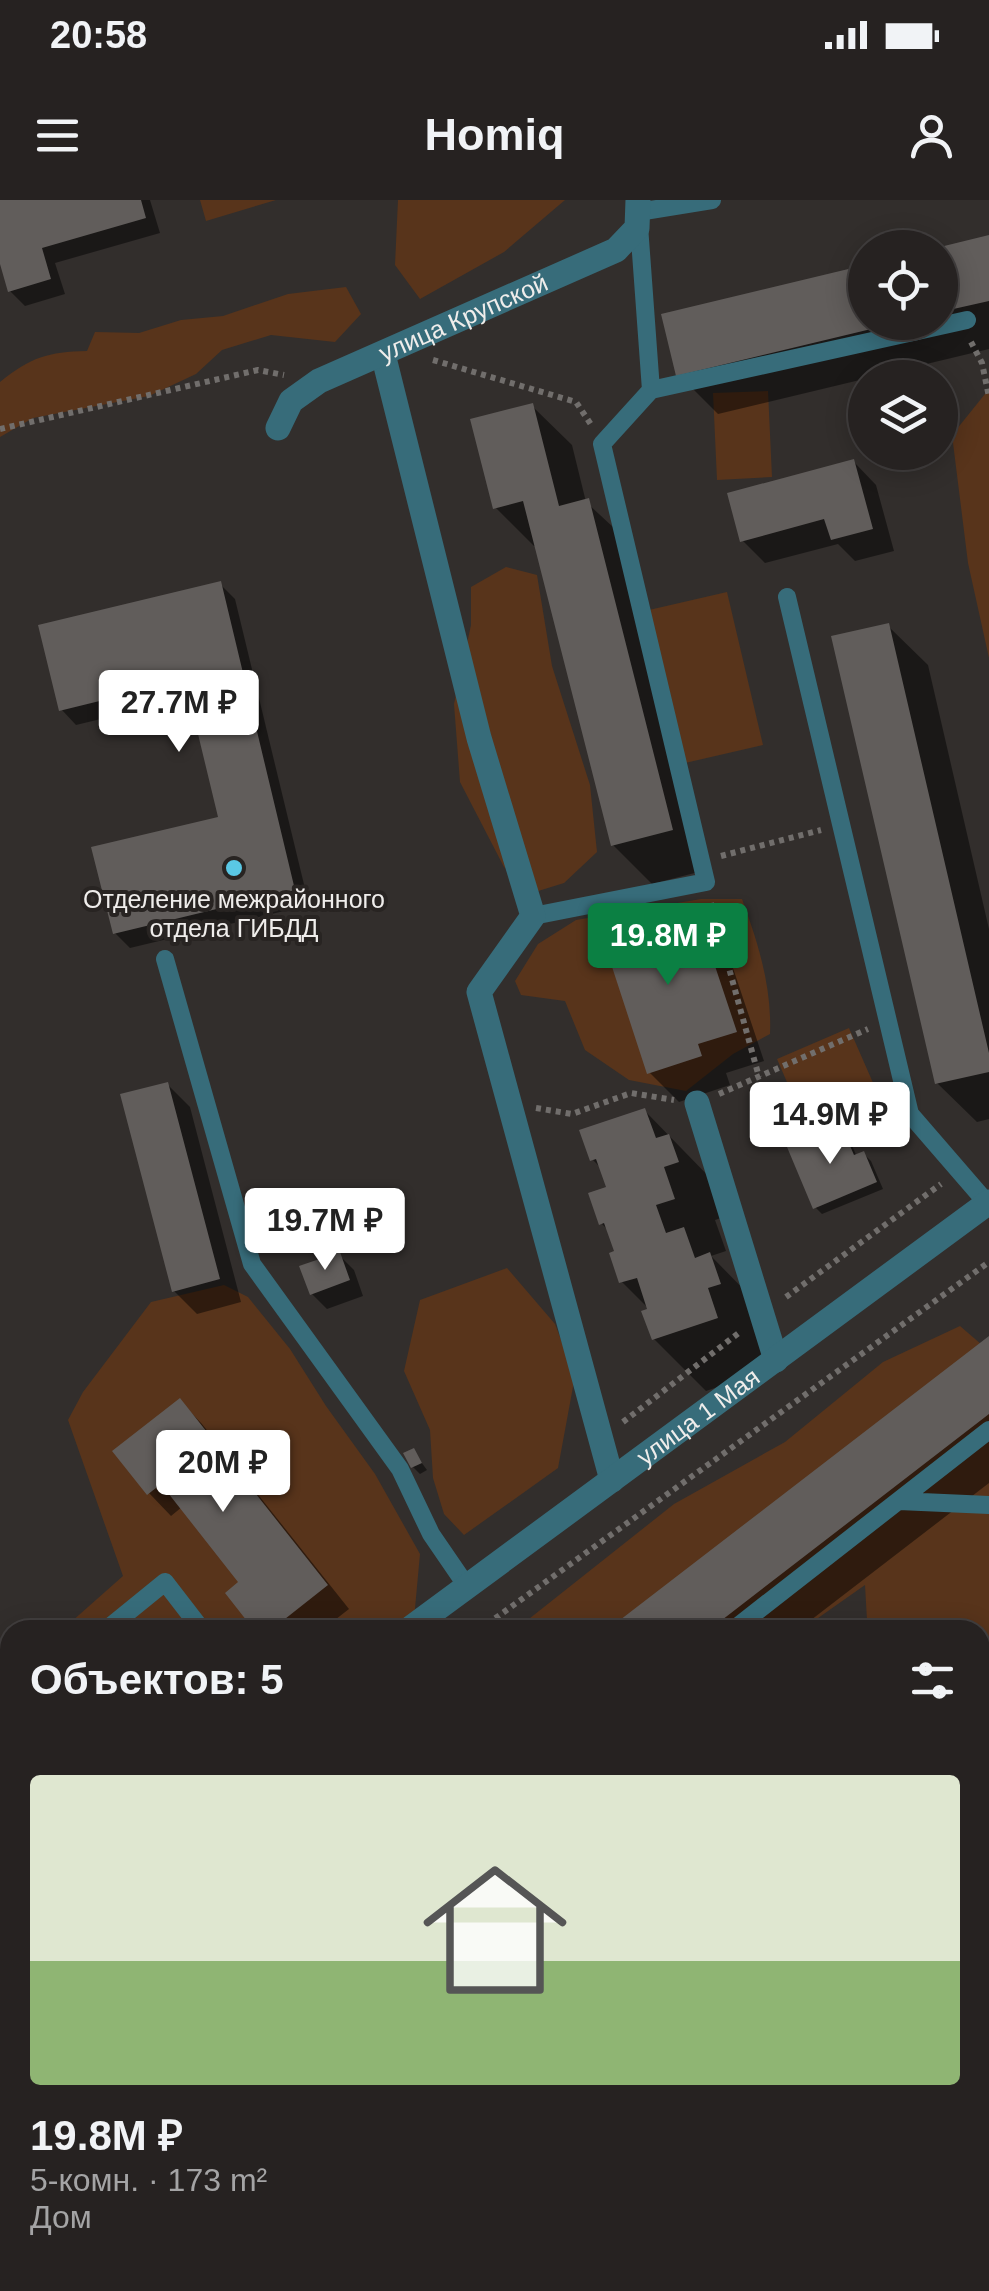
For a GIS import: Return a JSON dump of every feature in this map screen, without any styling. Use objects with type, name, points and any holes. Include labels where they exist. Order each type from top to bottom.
[{"type":"street","name":"улица Крупской","points":[[278,428],[291,401],[319,381],[616,250],[637,228],[638,206]]},
{"type":"street","points":[[383,354],[480,738],[533,916],[479,992],[612,1480]]},
{"type":"street","points":[[697,1103],[776,1360]]},
{"type":"street","name":"улица 1 Мая","points":[[422,1620],[988,1202]]},
{"type":"lane","points":[[651,390],[638,206],[712,200]]},
{"type":"lane","points":[[533,916],[706,882],[603,444],[651,390],[964,320]]},
{"type":"lane","points":[[787,597],[910,1114],[988,1202]]},
{"type":"lane","points":[[165,959],[252,1264],[400,1469],[430,1534],[468,1588]]},
{"type":"lane","points":[[746,1620],[989,1430]]},
{"type":"lane","points":[[899,1500],[989,1504]]},
{"type":"lane","points":[[118,1620],[165,1582],[194,1620]]},
{"type":"path","points":[[964,320],[982,363],[989,397]]},
{"type":"path","points":[[407,343],[423,358],[576,402],[603,444]]},
{"type":"path","points":[[0,429],[258,370],[319,381]]},
{"type":"path","points":[[701,861],[841,825]]},
{"type":"path","points":[[706,882],[759,1076]]},
{"type":"path","points":[[762,1315],[959,1171]]},
{"type":"path","points":[[493,1620],[989,1262]]},
{"type":"shaded area","points":[[200,200],[276,200],[206,221]]},
{"type":"shaded area","points":[[398,200],[565,200],[504,252],[420,299],[395,265]]},
{"type":"shaded area","points":[[346,287],[361,314],[335,342],[271,335],[222,350],[196,374],[149,396],[33,418],[0,437],[0,382],[40,357],[87,351],[95,332],[139,333],[181,320],[223,316],[288,294]]},
{"type":"shaded area","points":[[989,389],[989,658],[968,563],[956,470],[958,428]]},
{"type":"shaded area","points":[[768,391],[772,477],[717,480],[713,393]]},
{"type":"shaded area","points":[[506,567],[537,575],[552,666],[590,785],[597,852],[564,883],[535,892],[504,867],[460,782],[454,704],[471,625],[471,587]]},
{"type":"shaded area","points":[[727,592],[763,745],[685,763],[649,610]]},
{"type":"shaded area","points":[[701,899],[742,899],[766,982],[770,1034],[733,1054],[686,1091],[629,1080],[585,1050],[565,1001],[521,995],[515,981],[538,944],[576,920]]},
{"type":"shaded area","points":[[849,1028],[881,1101],[809,1133],[777,1059]]},
{"type":"shaded area","points":[[507,1268],[555,1324],[575,1376],[558,1468],[464,1535],[444,1514],[433,1478],[430,1430],[404,1371],[420,1300]]},
{"type":"shaded area","points":[[224,1285],[248,1297],[290,1349],[375,1474],[420,1554],[414,1620],[73,1620],[123,1576],[68,1420],[83,1392],[151,1302]]},
{"type":"shaded area","points":[[960,1326],[989,1351],[989,1620],[867,1620],[865,1585],[815,1620],[528,1620],[674,1504],[785,1442],[883,1362]]},
{"type":"building","points":[[0,200],[141,200],[146,218],[42,248],[51,279],[8,292],[0,264]]},
{"type":"building","points":[[989,235],[989,301],[958,308],[958,243]]},
{"type":"building","points":[[848,269],[848,335],[676,376],[661,314]]},
{"type":"building","points":[[533,403],[559,506],[589,498],[673,830],[611,846],[523,501],[493,509],[470,419]]},
{"type":"building","points":[[848,461],[848,470],[857,470],[873,529],[831,540],[824,519],[740,542],[727,493]]},
{"type":"building","points":[[221,581],[295,890],[113,934],[91,847],[218,817],[185,680],[59,711],[38,625]]},
{"type":"building","points":[[889,623],[989,1053],[989,1072],[935,1084],[831,636]]},
{"type":"building","points":[[655,912],[659,925],[697,912],[737,1032],[698,1044],[702,1056],[647,1074],[600,930]]},
{"type":"building","points":[[168,1082],[220,1279],[172,1292],[120,1094]]},
{"type":"building","points":[[645,1108],[656,1138],[669,1134],[679,1162],[664,1167],[675,1199],[656,1205],[666,1233],[684,1227],[695,1258],[710,1252],[721,1284],[708,1288],[718,1318],[652,1340],[641,1311],[647,1309],[637,1278],[619,1283],[609,1253],[614,1251],[604,1223],[599,1225],[588,1193],[606,1187],[596,1159],[590,1161],[579,1130]]},
{"type":"building","points":[[841,1125],[854,1155],[864,1151],[877,1182],[813,1209],[787,1147]]},
{"type":"building","points":[[340,1252],[350,1280],[310,1295],[299,1266]]},
{"type":"building","points":[[989,1336],[989,1414],[722,1620],[620,1620]]},
{"type":"building","points":[[180,1398],[328,1585],[284,1620],[246,1620],[225,1593],[238,1582],[161,1484],[147,1495],[112,1451]]},
{"type":"building","points":[[414,1448],[422,1463],[411,1468],[403,1453]]},
{"type":"place","name":"Отделение межрайонного отдела ГИБДД","points":[[234,868]]}]
